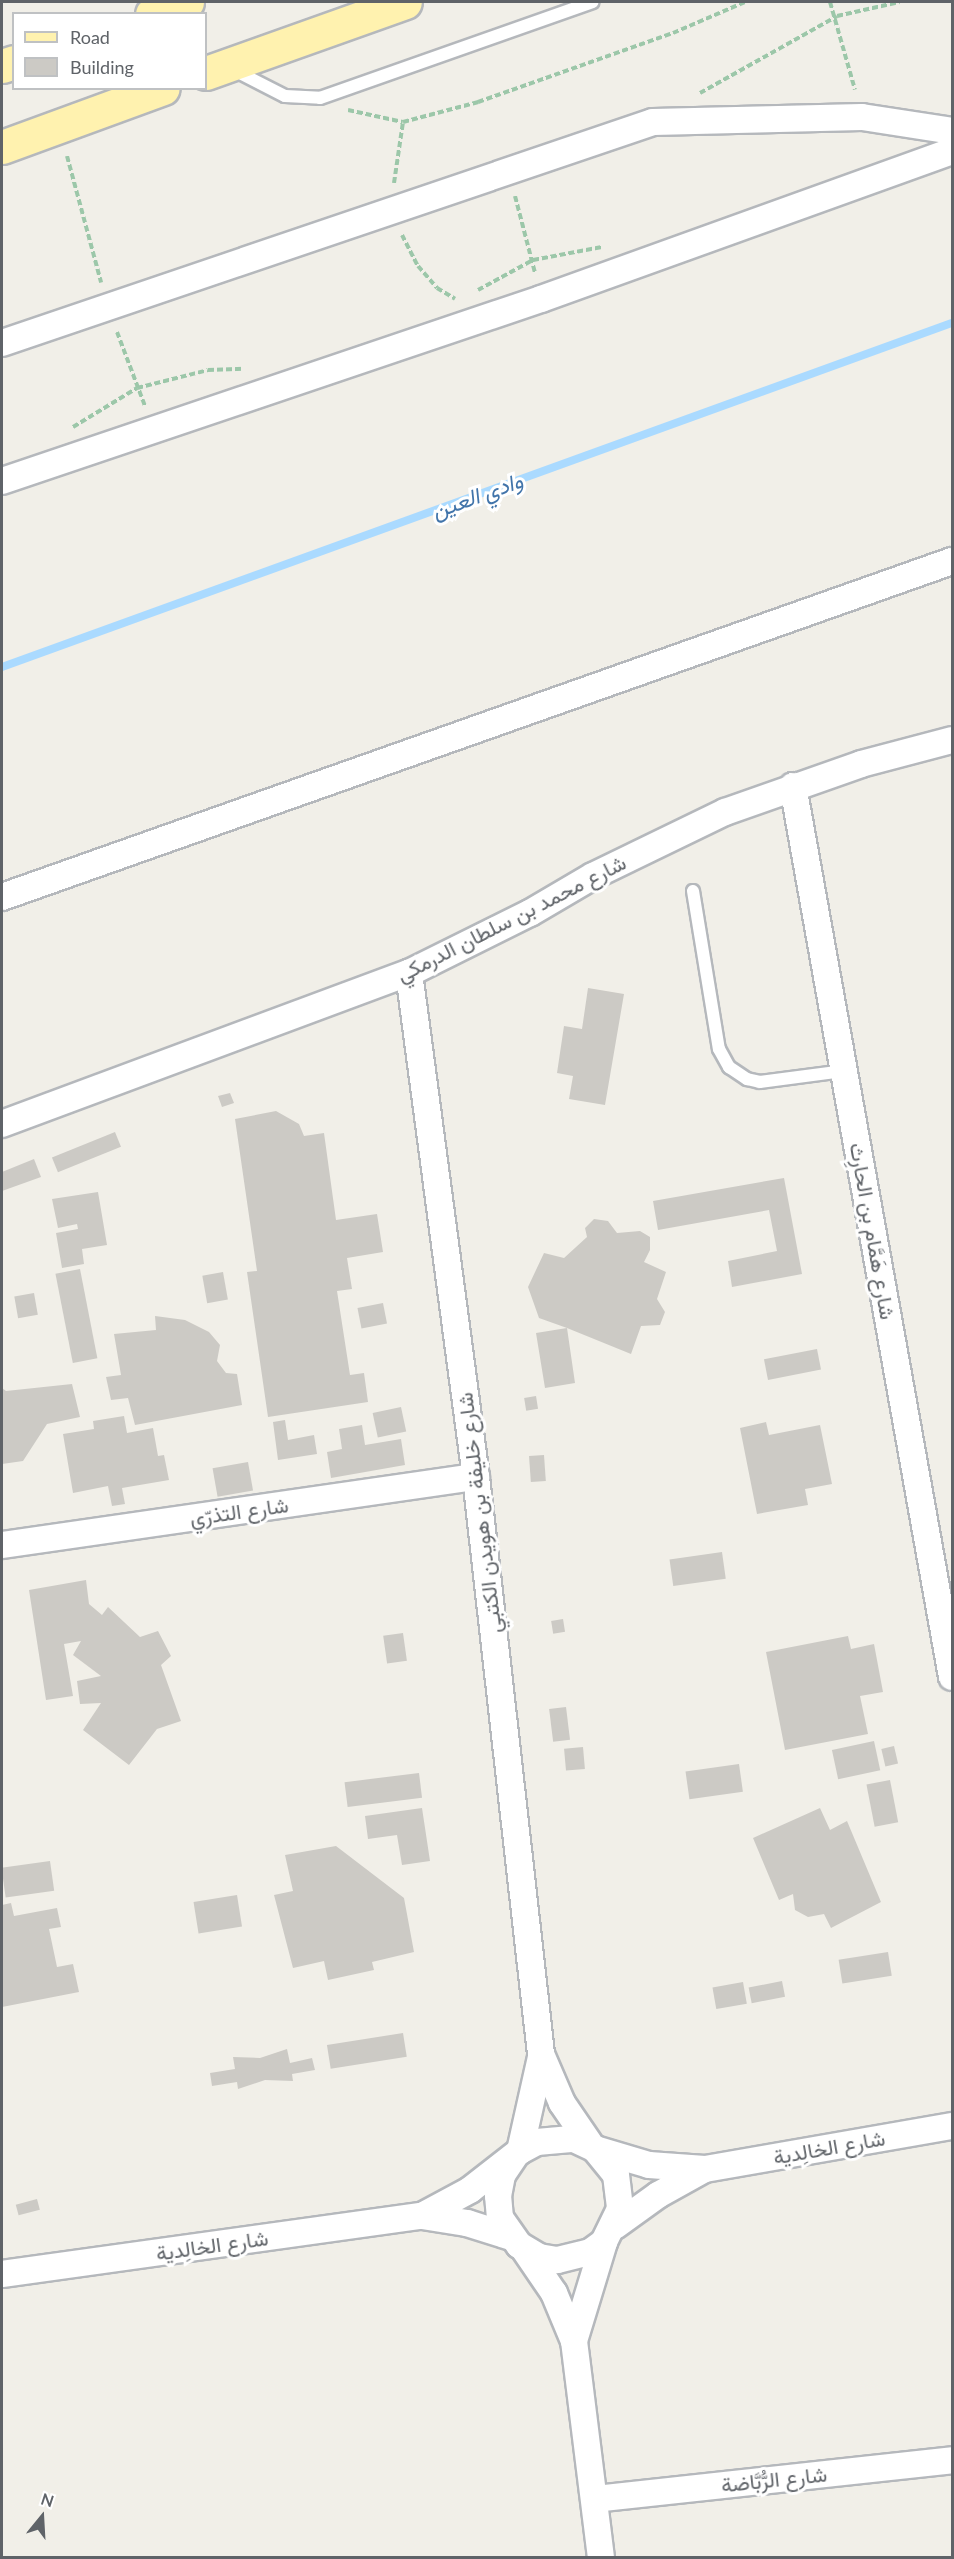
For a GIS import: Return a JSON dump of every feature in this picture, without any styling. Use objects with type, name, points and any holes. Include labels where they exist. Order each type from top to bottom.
[{"type":"main road","points":[[158,12],[187,2]]},
{"type":"main road","points":[[215,70],[359,9],[405,2]]},
{"type":"main road","points":[[2,147],[158,90]]},
{"type":"street","points":[[2,343],[653,122],[862,117],[952,131]]},
{"type":"street","points":[[2,481],[541,299],[952,151]]},
{"type":"street","points":[[2,897],[952,561]]},
{"type":"street","name":"شارع محمد بن سلطان الدرمكي","points":[[2,1125],[409,973],[658,842],[793,786],[952,740]]},
{"type":"street","name":"شارع هَمَّام بن الحارِث","points":[[793,786],[952,1677]]},
{"type":"street","name":"شارع خليفة بن هويدن الكتبي","points":[[409,973],[476,1477],[541,2054],[561,2103],[593,2148]]},
{"type":"street","name":"شارع التذرّي","points":[[2,1545],[476,1477]]},
{"type":"street","name":"شارع خليفة بن هويدن الكتبي","points":[[517,2154],[541,2054]]},
{"type":"street","name":"شارع الخالِدية","points":[[593,2148],[649,2165],[705,2169],[952,2126]]},
{"type":"street","points":[[574,2341],[609,2234],[620,2209],[616,2175],[593,2148],[555,2138],[537,2142],[517,2154],[502,2175],[498,2196],[500,2218],[554,2293],[574,2341],[601,2558]]},
{"type":"street","name":"شارع الخالِدية","points":[[422,2216],[470,2190],[517,2154]]},
{"type":"street","name":"شارع الخالِدية","points":[[609,2234],[658,2195],[705,2169]]},
{"type":"street","name":"شارع الخالِدية","points":[[2,2274],[422,2216],[467,2223],[517,2243]]},
{"type":"street","points":[[517,2243],[557,2260],[590,2252],[609,2234]]},
{"type":"street","name":"شارع الرُّبَّاضة","points":[[595,2499],[952,2460]]},
{"type":"lane","points":[[215,70],[285,96],[320,98],[593,2]]},
{"type":"lane","points":[[693,891],[719,1049],[729,1066],[747,1079],[760,1082],[844,1071]]},
{"type":"path","points":[[320,98],[340,108],[404,122],[478,102],[673,33],[745,2]]},
{"type":"path","points":[[830,2],[837,16],[862,117]]},
{"type":"path","points":[[653,122],[758,58],[837,16],[899,2]]},
{"type":"path","points":[[509,172],[541,299]]},
{"type":"building","points":[[588,988],[624,994],[605,1105],[569,1099],[573,1076],[557,1073],[564,1026],[582,1029]]},
{"type":"building","points":[[230,1093],[234,1103],[222,1107],[218,1096]]},
{"type":"building","points":[[276,1111],[299,1124],[304,1136],[324,1133],[336,1220],[377,1214],[383,1252],[347,1258],[352,1289],[337,1291],[350,1375],[364,1373],[368,1402],[268,1417],[247,1272],[257,1271],[235,1119]]},
{"type":"building","points":[[115,1132],[121,1147],[58,1172],[52,1157]]},
{"type":"building","points":[[34,1159],[41,1177],[2,1191],[2,1172]]},
{"type":"building","points":[[784,1178],[802,1274],[732,1287],[728,1261],[777,1251],[769,1210],[658,1230],[653,1201]]},
{"type":"building","points":[[98,1192],[107,1245],[82,1249],[84,1264],[62,1268],[56,1233],[78,1229],[77,1224],[58,1228],[52,1199]]},
{"type":"building","points":[[594,1219],[608,1221],[617,1233],[640,1231],[650,1237],[650,1250],[644,1262],[666,1272],[657,1299],[665,1312],[660,1325],[641,1326],[631,1354],[539,1318],[528,1287],[544,1253],[564,1258],[587,1237],[585,1228]]},
{"type":"building","points":[[80,1269],[97,1358],[73,1363],[55,1274]]},
{"type":"building","points":[[223,1272],[228,1300],[207,1303],[202,1276]]},
{"type":"building","points":[[34,1293],[38,1315],[18,1318],[14,1296]]},
{"type":"building","points":[[383,1303],[387,1324],[361,1329],[357,1308]]},
{"type":"building","points":[[155,1316],[185,1320],[209,1332],[220,1345],[217,1361],[226,1373],[237,1374],[242,1405],[135,1425],[128,1398],[111,1400],[106,1377],[121,1375],[114,1334],[156,1330]]},
{"type":"building","points":[[567,1328],[575,1383],[545,1388],[536,1333]]},
{"type":"building","points":[[817,1349],[821,1370],[768,1380],[764,1359]]},
{"type":"building","points":[[72,1384],[80,1417],[47,1424],[23,1461],[2,1464],[2,1388],[6,1391]]},
{"type":"building","points":[[536,1396],[538,1409],[526,1411],[524,1398]]},
{"type":"building","points":[[401,1407],[406,1431],[378,1437],[373,1413]]},
{"type":"building","points":[[124,1416],[127,1433],[153,1428],[158,1456],[164,1455],[169,1480],[122,1488],[125,1504],[112,1506],[108,1486],[73,1493],[63,1434],[94,1429],[93,1421]]},
{"type":"building","points":[[285,1420],[288,1440],[314,1435],[317,1454],[278,1460],[273,1422]]},
{"type":"building","points":[[766,1422],[769,1435],[820,1425],[832,1484],[805,1489],[808,1505],[757,1514],[740,1428]]},
{"type":"building","points":[[362,1425],[365,1445],[401,1439],[405,1465],[331,1478],[327,1452],[342,1449],[339,1429]]},
{"type":"building","points":[[544,1455],[546,1481],[531,1482],[529,1456]]},
{"type":"building","points":[[248,1462],[253,1491],[218,1497],[213,1468]]},
{"type":"building","points":[[722,1552],[726,1579],[673,1586],[670,1559]]},
{"type":"building","points":[[86,1580],[89,1604],[102,1615],[108,1607],[140,1637],[158,1631],[171,1656],[161,1665],[181,1721],[157,1729],[129,1765],[83,1730],[101,1703],[80,1704],[77,1681],[101,1676],[73,1655],[81,1641],[64,1644],[73,1696],[46,1700],[29,1590]]},
{"type":"building","points":[[563,1619],[565,1632],[553,1634],[551,1621]]},
{"type":"building","points":[[403,1633],[407,1661],[387,1664],[383,1636]]},
{"type":"building","points":[[848,1636],[851,1649],[874,1644],[883,1692],[860,1696],[868,1734],[785,1750],[766,1652]]},
{"type":"building","points":[[566,1707],[570,1740],[553,1742],[549,1709]]},
{"type":"building","points":[[874,1741],[880,1770],[838,1779],[832,1750]]},
{"type":"building","points":[[894,1746],[898,1764],[885,1766],[881,1749]]},
{"type":"building","points":[[583,1747],[585,1769],[566,1771],[564,1749]]},
{"type":"building","points":[[739,1764],[743,1792],[689,1799],[686,1772]]},
{"type":"building","points":[[419,1773],[422,1798],[348,1807],[345,1782]]},
{"type":"building","points":[[890,1780],[898,1822],[875,1827],[866,1785]]},
{"type":"building","points":[[422,1808],[430,1861],[402,1865],[397,1835],[368,1839],[365,1816]]},
{"type":"building","points":[[820,1808],[830,1830],[847,1821],[881,1902],[831,1928],[824,1914],[808,1917],[795,1910],[793,1894],[779,1900],[753,1838]]},
{"type":"building","points":[[336,1846],[404,1898],[414,1952],[372,1962],[374,1970],[328,1980],[324,1961],[293,1968],[274,1895],[293,1891],[285,1855]]},
{"type":"building","points":[[50,1861],[54,1891],[6,1898],[2,1868]]},
{"type":"building","points":[[237,1895],[242,1927],[199,1933],[194,1902]]},
{"type":"building","points":[[11,1903],[14,1916],[57,1908],[61,1927],[49,1929],[57,1967],[73,1964],[79,1992],[2,2007],[2,1905]]},
{"type":"building","points":[[888,1952],[892,1976],[842,1984],[839,1960]]},
{"type":"building","points":[[782,1981],[785,1997],[752,2003],[749,1987]]},
{"type":"building","points":[[743,1982],[747,2004],[716,2009],[712,1987]]},
{"type":"building","points":[[403,2033],[407,2057],[331,2069],[327,2045]]},
{"type":"building","points":[[287,2049],[290,2063],[312,2058],[315,2070],[292,2074],[293,2081],[265,2080],[238,2089],[237,2082],[212,2086],[210,2073],[235,2069],[233,2057],[260,2058]]},
{"type":"building","points":[[37,2199],[40,2210],[19,2215],[16,2205]]},
{"type":"waterway","name":"وادي العين","points":[[2,667],[952,323]]}]
